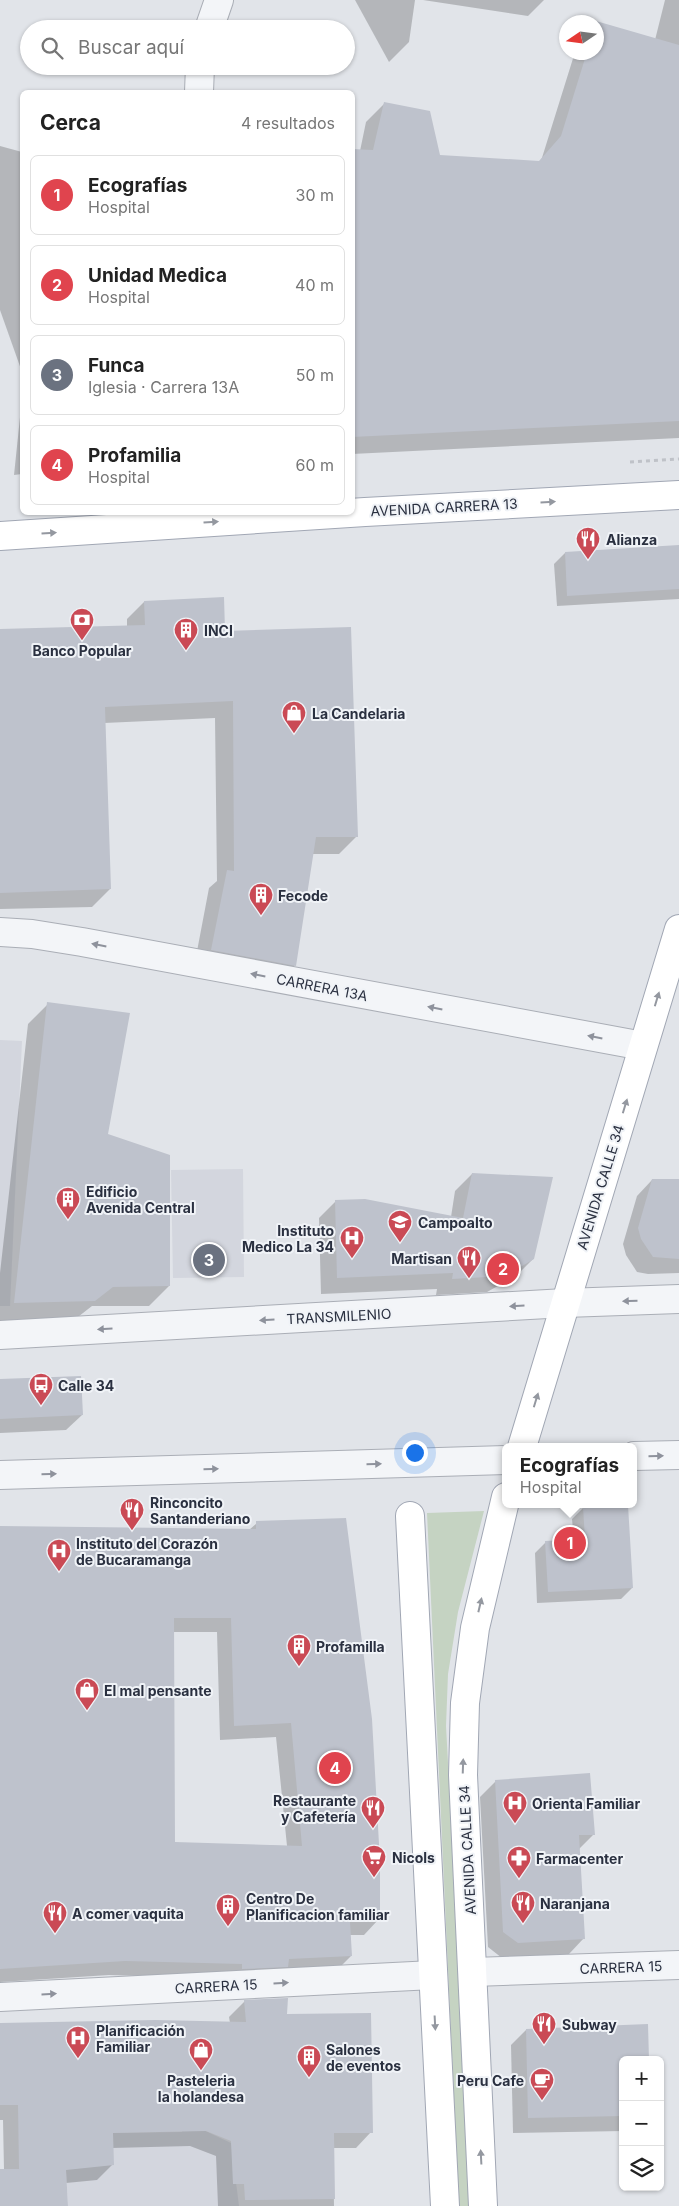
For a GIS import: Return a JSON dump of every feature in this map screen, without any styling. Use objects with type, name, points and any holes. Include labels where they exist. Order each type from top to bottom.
[{"type":"main road","name":"AVENIDA CARRERA 13","points":[[355,510],[679,494]]},
{"type":"main road","name":"AVENIDA CARRERA 13","points":[[0,536],[259,515]]},
{"type":"main road","name":"AVENIDA CALLE 34","points":[[523,1443],[679,928]]},
{"type":"main road","name":"AVENIDA CALLE 34","points":[[483,2206],[463,1775],[465,1703],[475,1628],[503,1508]]},
{"type":"main road","points":[[410,1516],[445,2206]]},
{"type":"street","points":[[212,20],[219,0]]},
{"type":"street","points":[[199,90],[200,75]]},
{"type":"street","name":"CARRERA 13A","points":[[0,932],[32,934],[82,942],[643,1046]]},
{"type":"street","name":"TRANSMILENIO","points":[[0,1335],[565,1303],[679,1299]]},
{"type":"street","points":[[637,1456],[679,1455]]},
{"type":"street","points":[[0,1475],[502,1460]]},
{"type":"street","name":"CARRERA 15","points":[[473,1972],[679,1965]]},
{"type":"street","name":"CARRERA 15","points":[[0,1997],[433,1975]]},
{"type":"shaded area","points":[[0,1040],[22,1041],[10,1306],[0,1306]]},
{"type":"shaded area","points":[[243,1169],[244,1277],[173,1278],[171,1170]]},
{"type":"shaded area","points":[[182,2120],[231,2143],[239,2206],[68,2206],[66,2170],[113,2133],[182,2132]]},
{"type":"green space","points":[[484,1511],[458,1612],[448,1674],[446,1726],[472,2206],[459,2206],[427,1513]]},
{"type":"building","points":[[604,23],[679,45],[679,421],[355,437],[355,149],[373,150],[384,102],[430,111],[440,155],[539,161],[561,136],[585,60],[604,60]]},
{"type":"building","points":[[679,545],[679,589],[567,596],[565,552]]},
{"type":"building","points":[[224,597],[225,631],[351,627],[358,837],[316,837],[296,966],[211,950],[227,870],[234,871],[233,701],[105,707],[111,889],[0,893],[0,629],[145,625],[144,601]]},
{"type":"building","points":[[47,1002],[130,1013],[108,1134],[170,1155],[170,1286],[113,1287],[95,1301],[14,1303]]},
{"type":"building","points":[[472,1173],[553,1177],[534,1259],[505,1276],[452,1279],[453,1273],[337,1278],[335,1200],[365,1199],[463,1218]]},
{"type":"building","points":[[652,1179],[679,1179],[679,1259],[653,1257],[641,1239],[638,1228]]},
{"type":"building","name":"Calle 34","points":[[81,1376],[83,1415],[0,1419],[0,1379]]},
{"type":"building","points":[[583,1508],[628,1508],[633,1588],[548,1592],[545,1541],[585,1539]]},
{"type":"building","points":[[346,1518],[372,1719],[380,1862],[380,1920],[350,1922],[352,1956],[289,1959],[288,1967],[242,1969],[242,1964],[125,1961],[0,1969],[0,1526],[256,1529],[256,1521]],"holes":[[[174,1618],[231,1618],[234,1726],[291,1723],[302,1846],[175,1842]]]},
{"type":"building","points":[[590,1773],[595,1835],[579,1835],[585,1939],[518,1943],[503,1932],[495,1780]]},
{"type":"building","points":[[288,1998],[287,2014],[371,2013],[373,2133],[334,2133],[335,2199],[245,2200],[244,2184],[233,2184],[231,2141],[206,2131],[113,2133],[114,2165],[66,2170],[68,2206],[0,2206],[0,2169],[19,2169],[18,2105],[0,2105],[0,2023],[155,2020],[246,2022],[244,2000]]},
{"type":"building","points":[[648,2024],[649,2056],[619,2056],[619,2116],[528,2118],[526,2029]]},
{"type":"place","name":"Alianza","points":[[588,560]]},
{"type":"place","name":"Banco Popular","points":[[82,641]]},
{"type":"place","name":"INCI","points":[[186,651]]},
{"type":"place","name":"La Candelaria","points":[[294,734]]},
{"type":"place","name":"Fecode","points":[[261,916]]},
{"type":"place","name":"Edificio Avenida Central","points":[[68,1220]]},
{"type":"place","name":"Campoalto","points":[[400,1243]]},
{"type":"place","name":"Instituto Medico La 34","points":[[352,1259]]},
{"type":"place","name":"Funca","points":[[209,1260]]},
{"type":"place","name":"Unidad Medica","points":[[503,1269]]},
{"type":"place","name":"Martisan","points":[[469,1279]]},
{"type":"place","name":"Calle 34","points":[[41,1406]]},
{"type":"place","name":"Rinconcito Santanderiano","points":[[132,1531]]},
{"type":"place","name":"Ecografías","points":[[570,1543]]},
{"type":"place","name":"Instituto del Corazón de Bucaramanga","points":[[59,1572]]},
{"type":"place","name":"Profamilla","points":[[299,1667]]},
{"type":"place","name":"El mal pensante","points":[[87,1711]]},
{"type":"place","name":"Profamilia","points":[[335,1768]]},
{"type":"place","name":"Orienta Familiar","points":[[515,1824]]},
{"type":"place","name":"Restaurante y Cafetería","points":[[373,1829]]},
{"type":"place","name":"Nicols","points":[[374,1878]]},
{"type":"place","name":"Farmacenter","points":[[519,1879]]},
{"type":"place","name":"Naranjana","points":[[523,1924]]},
{"type":"place","name":"Centro De Planificacion familiar","points":[[228,1927]]},
{"type":"place","name":"A comer vaquita","points":[[55,1934]]},
{"type":"place","name":"Subway","points":[[544,2045]]},
{"type":"place","name":"Planificación Familiar","points":[[78,2059]]},
{"type":"place","name":"Pasteleria la holandesa","points":[[201,2071]]},
{"type":"place","name":"Salones de eventos","points":[[309,2078]]},
{"type":"place","name":"Peru Cafe","points":[[542,2101]]}]
